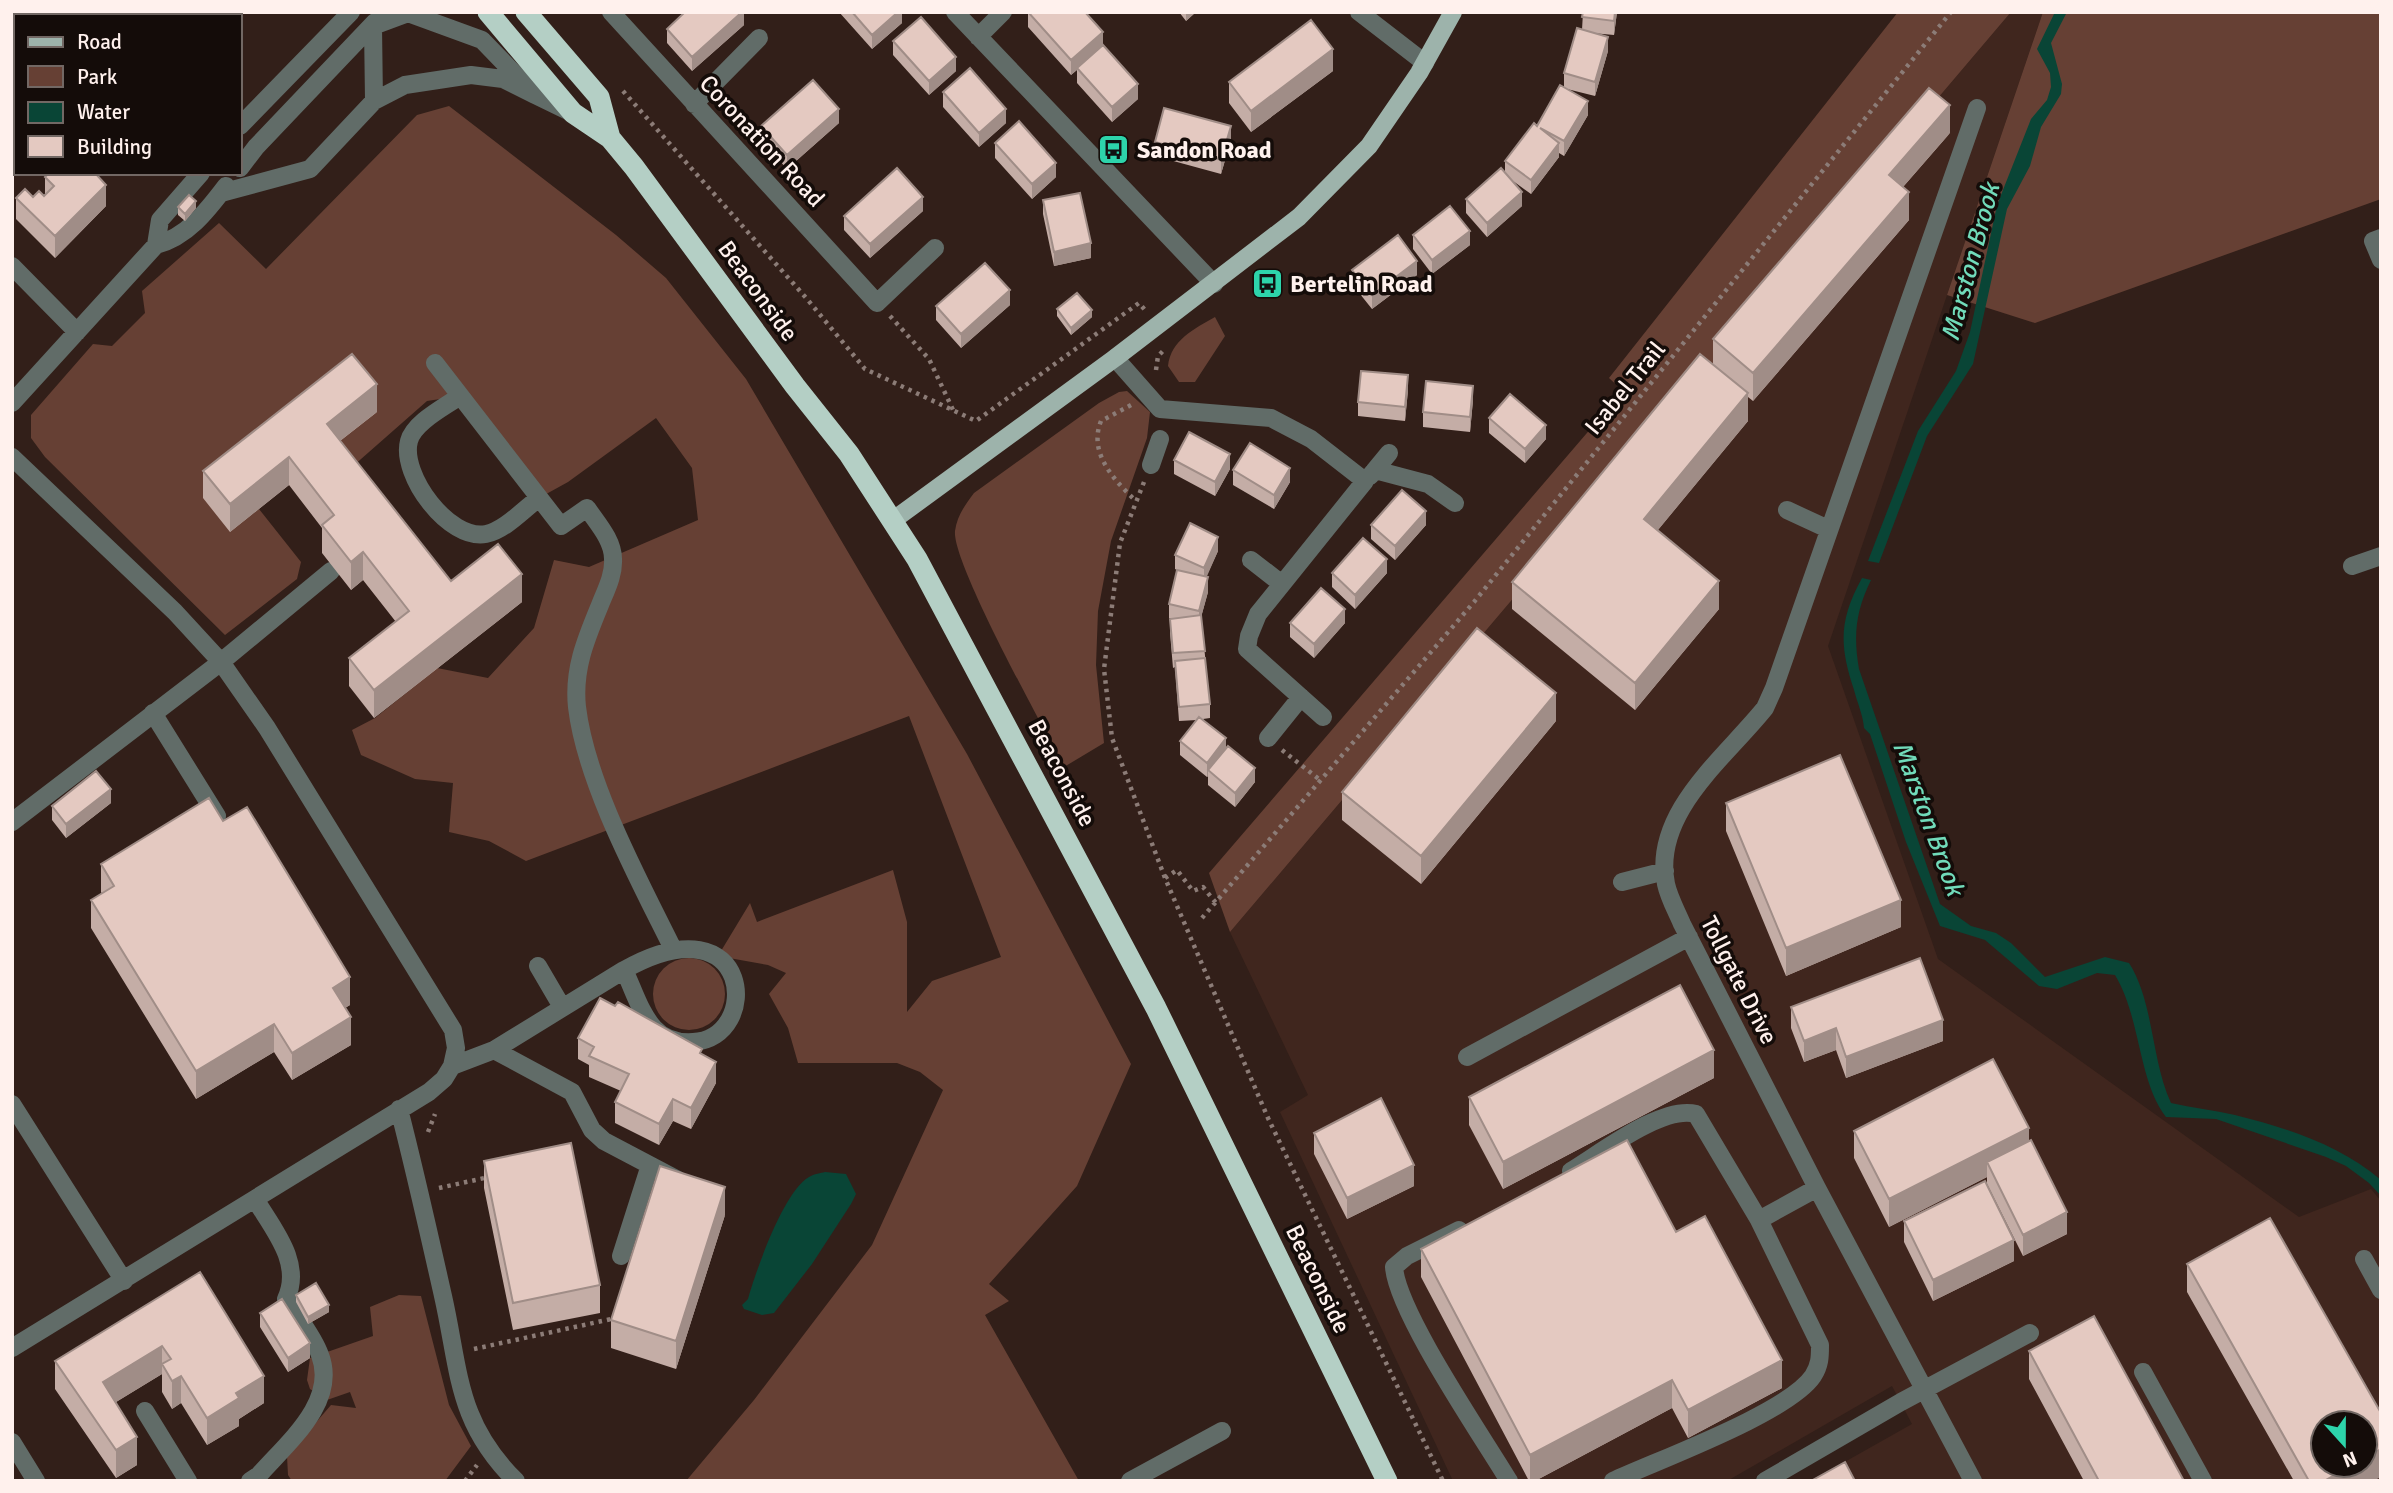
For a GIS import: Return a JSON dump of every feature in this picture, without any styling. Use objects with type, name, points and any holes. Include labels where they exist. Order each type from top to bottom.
[{"type":"highway","name":"Beaconside","points":[[488,12],[573,113],[610,138],[849,454],[892,521],[949,616],[1156,1008],[1387,1481]]},
{"type":"highway","name":"Beaconside","points":[[526,12],[599,97],[610,138]]},
{"type":"main road","points":[[892,521],[1115,358],[1299,218],[1369,146],[1425,62],[1453,12]]},
{"type":"street","points":[[242,124],[351,12]]},
{"type":"street","name":"Coronation Road","points":[[611,12],[877,303]]},
{"type":"street","points":[[955,12],[1214,284]]},
{"type":"street","points":[[978,37],[1003,12]]},
{"type":"street","points":[[1359,12],[1425,62]]},
{"type":"street","points":[[242,165],[376,19],[408,13],[482,40],[535,95]]},
{"type":"street","points":[[374,101],[376,19]]},
{"type":"street","points":[[694,104],[759,38]]},
{"type":"street","points":[[221,193],[310,169],[374,101],[405,85],[471,75],[503,79],[573,113]]},
{"type":"street","name":"Tollgate Drive","points":[[1973,1481],[1817,1188],[1689,937],[1667,886],[1665,871],[1667,837],[1679,809],[1765,708],[1976,108]]},
{"type":"street","points":[[156,245],[160,220],[199,175]]},
{"type":"street","points":[[12,403],[156,245],[171,241],[197,222],[234,175]]},
{"type":"street","points":[[2381,238],[2373,241],[2381,260]]},
{"type":"street","points":[[877,303],[935,248]]},
{"type":"street","points":[[12,266],[77,332]]},
{"type":"street","points":[[1115,358],[1160,409],[1174,412],[1228,412],[1271,418],[1370,475],[1428,484],[1455,503]]},
{"type":"street","points":[[435,363],[561,526],[587,508],[608,540],[614,558],[612,577],[582,647],[575,679],[577,708],[583,741],[632,867],[673,949]]},
{"type":"street","points":[[460,396],[415,430],[409,441],[410,469],[444,519],[459,530],[483,535],[493,532],[539,498]]},
{"type":"street","points":[[1151,465],[1160,439]]},
{"type":"street","points":[[1323,717],[1247,649],[1249,636],[1258,614],[1389,453]]},
{"type":"street","points":[[12,457],[174,612],[221,662],[267,728],[453,1030],[456,1048],[452,1066],[444,1079],[429,1092],[12,1348]]},
{"type":"street","points":[[1787,510],[1828,529]]},
{"type":"street","points":[[2352,566],[2381,556]]},
{"type":"street","points":[[1251,560],[1282,584]]},
{"type":"street","points":[[12,822],[221,662],[331,571]]},
{"type":"street","points":[[1268,738],[1301,697]]},
{"type":"street","points":[[153,713],[217,816]]},
{"type":"street","points":[[1622,882],[1665,871]]},
{"type":"street","points":[[1467,1057],[1689,937]]},
{"type":"street","points":[[452,1066],[494,1050],[624,970],[673,949],[702,949],[718,956],[735,982],[737,998],[733,1014],[724,1028],[712,1038],[681,1042],[666,1037],[649,1020],[624,970]]},
{"type":"street","points":[[538,966],[562,1006]]},
{"type":"street","points":[[494,1050],[572,1092],[592,1130],[604,1141],[695,1188]]},
{"type":"street","points":[[12,1104],[124,1281]]},
{"type":"street","points":[[399,1109],[448,1320],[457,1378],[478,1431],[501,1466],[516,1481]]},
{"type":"street","points":[[1560,1178],[1667,1114],[1686,1111],[1703,1120],[1759,1220],[1820,1345],[1820,1362],[1813,1376],[1801,1390],[1774,1408],[1612,1481]]},
{"type":"street","points":[[621,1256],[650,1165]]},
{"type":"street","points":[[1759,1220],[1817,1188]]},
{"type":"street","points":[[250,1481],[260,1475],[314,1410],[325,1370],[319,1352],[286,1299],[292,1286],[290,1262],[255,1199]]},
{"type":"street","points":[[1477,1220],[1407,1256],[1394,1267],[1395,1281],[1426,1342],[1509,1481]]},
{"type":"street","points":[[2364,1259],[2381,1290]]},
{"type":"street","points":[[1765,1481],[2030,1333]]},
{"type":"street","points":[[2143,1373],[2203,1481]]},
{"type":"street","points":[[145,1411],[188,1481]]},
{"type":"street","points":[[1130,1481],[1222,1431]]},
{"type":"street","points":[[12,1443],[36,1481]]},
{"type":"path","name":"Isabel Trail","points":[[1202,918],[1474,602],[1951,12]]},
{"type":"path","points":[[877,303],[929,359],[954,412]]},
{"type":"path","points":[[1125,314],[1139,303],[1149,316]]},
{"type":"path","points":[[1158,377],[1158,356],[1170,342]]},
{"type":"path","points":[[1136,500],[1111,477],[1097,444],[1098,430],[1101,421],[1147,397]]},
{"type":"path","points":[[1151,465],[1120,543],[1104,669],[1112,738],[1165,878],[1268,1118],[1443,1481]]},
{"type":"path","points":[[1268,738],[1320,780]]},
{"type":"path","points":[[1165,878],[1177,870],[1193,891],[1202,887],[1216,903]]},
{"type":"path","points":[[426,1141],[439,1107]]},
{"type":"path","points":[[436,1188],[500,1175]]},
{"type":"path","points":[[433,1177],[439,1202]]},
{"type":"path","points":[[467,1339],[470,1352],[617,1318],[621,1306]]},
{"type":"shaded area","points":[[2011,12],[2043,12],[1828,646],[1938,959],[2299,1217],[2371,1189],[2381,1201],[2381,1481],[1811,1481],[1912,1424],[1892,1386],[1727,1481],[1453,1481],[1280,1112],[1308,1095],[1230,932]]},
{"type":"green space","points":[[1898,12],[2011,12],[1230,932],[1209,873],[1623,391],[1609,378]]},
{"type":"green space","points":[[2043,12],[2381,12],[2381,199],[2035,323],[1947,295]]},
{"type":"green space","points":[[449,106],[616,235],[666,278],[746,379],[967,754],[1131,1064],[1077,1186],[989,1284],[1009,1301],[985,1315],[1079,1481],[686,1481],[754,1400],[872,1245],[943,1090],[920,1072],[897,1063],[798,1063],[788,1028],[769,994],[786,973],[768,965],[718,956],[750,903],[757,922],[893,870],[907,922],[907,1012],[932,981],[1001,957],[909,716],[526,861],[489,841],[449,832],[453,783],[415,779],[361,755],[352,730],[375,718],[437,668],[488,678],[534,628],[554,560],[589,567],[698,520],[692,468],[656,418],[568,482],[539,498],[460,396],[427,401],[344,474],[327,451],[353,382],[230,531],[259,509],[301,562],[297,579],[225,635],[45,457],[31,438],[31,415],[93,344],[112,346],[145,313],[142,291],[219,223],[266,269],[417,115]]},
{"type":"green space","points":[[1215,317],[1225,336],[1195,382],[1179,382],[1168,366],[1174,349],[1185,336]]},
{"type":"green space","points":[[1127,391],[1150,412],[1147,438],[1111,541],[1098,611],[1096,665],[1104,743],[1064,767],[983,609],[958,549],[955,531],[965,506],[974,493],[1099,403],[1119,392]]},
{"type":"green space","points":[[689,958],[703,961],[715,968],[722,980],[725,994],[722,1008],[715,1020],[703,1027],[689,1030],[675,1027],[663,1020],[656,1008],[653,994],[656,980],[663,968],[675,961]]},
{"type":"green space","points":[[399,1295],[421,1296],[449,1405],[471,1446],[445,1481],[292,1481],[288,1475],[287,1456],[331,1405],[356,1408],[350,1392],[327,1400],[310,1389],[307,1380],[310,1358],[373,1336],[370,1307]]},
{"type":"water","points":[[2055,12],[2067,12],[2051,43],[2062,84],[2061,94],[2041,127],[2030,166],[2007,209],[1973,364],[1927,436],[1879,563],[1868,561],[1918,431],[1956,371],[1970,332],[1997,205],[2031,119],[2047,100],[2051,87],[2050,73],[2037,49]]},
{"type":"water","points":[[1862,578],[1871,580],[1857,623],[1859,669],[1940,904],[1971,926],[1996,933],[2011,943],[2045,977],[2105,957],[2129,963],[2143,995],[2164,1086],[2171,1103],[2235,1115],[2312,1139],[2348,1157],[2381,1180],[2381,1196],[2346,1166],[2326,1157],[2216,1119],[2166,1117],[2150,1086],[2130,1010],[2115,975],[2097,973],[2057,989],[2039,986],[1985,940],[1940,926],[1906,842],[1870,734],[1864,728],[1849,674],[1844,646],[1845,620]]},
{"type":"water","points":[[825,1172],[846,1174],[856,1194],[851,1204],[812,1264],[774,1313],[762,1315],[744,1309],[742,1305],[748,1299],[764,1251],[790,1198],[809,1177]]},
{"type":"building","points":[[685,12],[742,12],[692,57],[667,29]]},
{"type":"building","points":[[852,12],[898,12],[872,35]]},
{"type":"building","points":[[1028,12],[1085,12],[1103,32],[1071,60]]},
{"type":"building","points":[[1583,12],[1615,12],[1614,21],[1582,17]]},
{"type":"building","points":[[921,17],[956,57],[929,81],[893,41]]},
{"type":"building","points":[[1311,20],[1333,49],[1251,111],[1229,82]]},
{"type":"building","points":[[1577,28],[1608,37],[1595,82],[1564,73]]},
{"type":"building","points":[[1103,45],[1138,84],[1112,107],[1077,68]]},
{"type":"building","points":[[970,68],[1006,109],[979,133],[943,92]]},
{"type":"building","points":[[813,80],[839,109],[787,155],[761,126]]},
{"type":"building","points":[[1560,85],[1588,101],[1564,141],[1540,128],[1559,143],[1531,180],[1505,161],[1534,123],[1537,126]]},
{"type":"building","points":[[1929,88],[1950,105],[1889,175],[1909,192],[1753,373],[1713,339]]},
{"type":"building","points":[[1164,108],[1231,126],[1221,160],[1155,142]]},
{"type":"building","points":[[1019,121],[1056,163],[1032,184],[995,143]]},
{"type":"building","points":[[897,168],[923,197],[870,244],[844,216]]},
{"type":"building","points":[[1501,168],[1522,192],[1487,223],[1466,199]]},
{"type":"building","points":[[97,175],[106,185],[55,236],[16,198],[25,189],[33,197],[39,191],[44,196],[54,186],[45,177]]},
{"type":"building","points":[[1080,193],[1091,243],[1054,252],[1043,200]]},
{"type":"building","points":[[189,195],[196,201],[185,214],[178,207]]},
{"type":"building","points":[[1450,206],[1470,231],[1432,260],[1413,235]]},
{"type":"building","points":[[1398,235],[1417,261],[1372,295],[1352,270]]},
{"type":"building","points":[[985,263],[1010,290],[961,334],[936,306]]},
{"type":"building","points":[[1077,293],[1092,310],[1071,328],[1057,309]]},
{"type":"building","points":[[352,354],[377,384],[327,424],[451,581],[498,544],[522,574],[374,690],[349,658],[409,611],[363,552],[351,562],[322,525],[334,515],[289,457],[230,504],[203,471]]},
{"type":"building","points":[[1700,354],[1748,393],[1644,519],[1719,581],[1635,683],[1512,582]]},
{"type":"building","points":[[1361,371],[1408,375],[1405,407],[1358,402]]},
{"type":"building","points":[[1426,381],[1473,386],[1470,417],[1423,412]]},
{"type":"building","points":[[1510,394],[1546,425],[1525,449],[1489,418]]},
{"type":"building","points":[[1189,432],[1230,454],[1215,482],[1174,460]]},
{"type":"building","points":[[1250,443],[1290,468],[1274,495],[1233,470]]},
{"type":"building","points":[[1402,490],[1426,511],[1395,546],[1371,525]]},
{"type":"building","points":[[1190,523],[1218,537],[1204,568],[1175,555]]},
{"type":"building","points":[[1363,538],[1387,559],[1355,595],[1332,573]]},
{"type":"building","points":[[1177,570],[1208,577],[1199,611],[1169,604]]},
{"type":"building","points":[[1321,588],[1345,609],[1314,644],[1290,623]]},
{"type":"building","points":[[1201,615],[1205,651],[1173,653],[1170,619]]},
{"type":"building","points":[[1477,628],[1556,693],[1421,856],[1342,792]]},
{"type":"building","points":[[1205,658],[1210,704],[1179,707],[1175,661]]},
{"type":"building","points":[[1199,717],[1226,738],[1207,763],[1180,741]]},
{"type":"building","points":[[1228,746],[1255,768],[1235,793],[1208,770]]},
{"type":"building","points":[[1840,755],[1901,900],[1786,948],[1726,803]]},
{"type":"building","points":[[96,771],[111,789],[66,824],[52,806]]},
{"type":"building","points":[[209,798],[223,821],[247,807],[350,977],[333,988],[351,1017],[292,1053],[274,1024],[196,1071],[91,900],[114,886],[101,864]]},
{"type":"building","points":[[1920,958],[1943,1020],[1846,1057],[1836,1028],[1804,1041],[1791,1007]]},
{"type":"building","points":[[1680,985],[1714,1050],[1503,1162],[1469,1097]]},
{"type":"building","points":[[600,998],[615,1006],[618,1002],[702,1049],[700,1053],[716,1062],[691,1108],[673,1099],[659,1124],[615,1102],[629,1074],[589,1056],[594,1047],[578,1038]]},
{"type":"building","points":[[1993,1059],[2029,1128],[1889,1199],[1854,1131]]},
{"type":"building","points":[[1381,1098],[1414,1165],[1347,1198],[1314,1133]]},
{"type":"building","points":[[1627,1140],[1676,1232],[1705,1216],[1782,1360],[1688,1410],[1672,1380],[1530,1455],[1421,1249]]},
{"type":"building","points":[[2031,1140],[2067,1212],[2023,1235],[1987,1162]]},
{"type":"building","points":[[571,1143],[600,1285],[513,1303],[484,1161]]},
{"type":"building","points":[[660,1166],[725,1187],[676,1341],[611,1320]]},
{"type":"building","points":[[1985,1181],[2014,1240],[1933,1280],[1904,1221]]},
{"type":"building","points":[[2270,1218],[2379,1409],[2309,1409],[2309,1479],[2328,1479],[2309,1481],[2187,1264]]},
{"type":"building","points":[[200,1272],[264,1376],[236,1393],[239,1398],[207,1418],[181,1376],[172,1381],[162,1364],[171,1359],[162,1346],[103,1382],[137,1437],[116,1450],[55,1361]]},
{"type":"building","points":[[316,1283],[329,1305],[308,1317],[296,1295]]},
{"type":"building","points":[[282,1299],[310,1343],[288,1358],[260,1313]]},
{"type":"building","points":[[2094,1316],[2184,1481],[2099,1481],[2029,1351]]},
{"type":"building","points":[[2379,1409],[2381,1413],[2379,1450]]},
{"type":"building","points":[[1845,1462],[1855,1481],[1811,1481]]},
{"type":"place","name":"Sandon Road","points":[[1114,150]]},
{"type":"place","name":"Bertelin Road","points":[[1267,284]]},
{"type":"water label","name":"Marston Brook","points":[[1970,262]]},
{"type":"water label","name":"Marston Brook","points":[[1929,818]]}]
